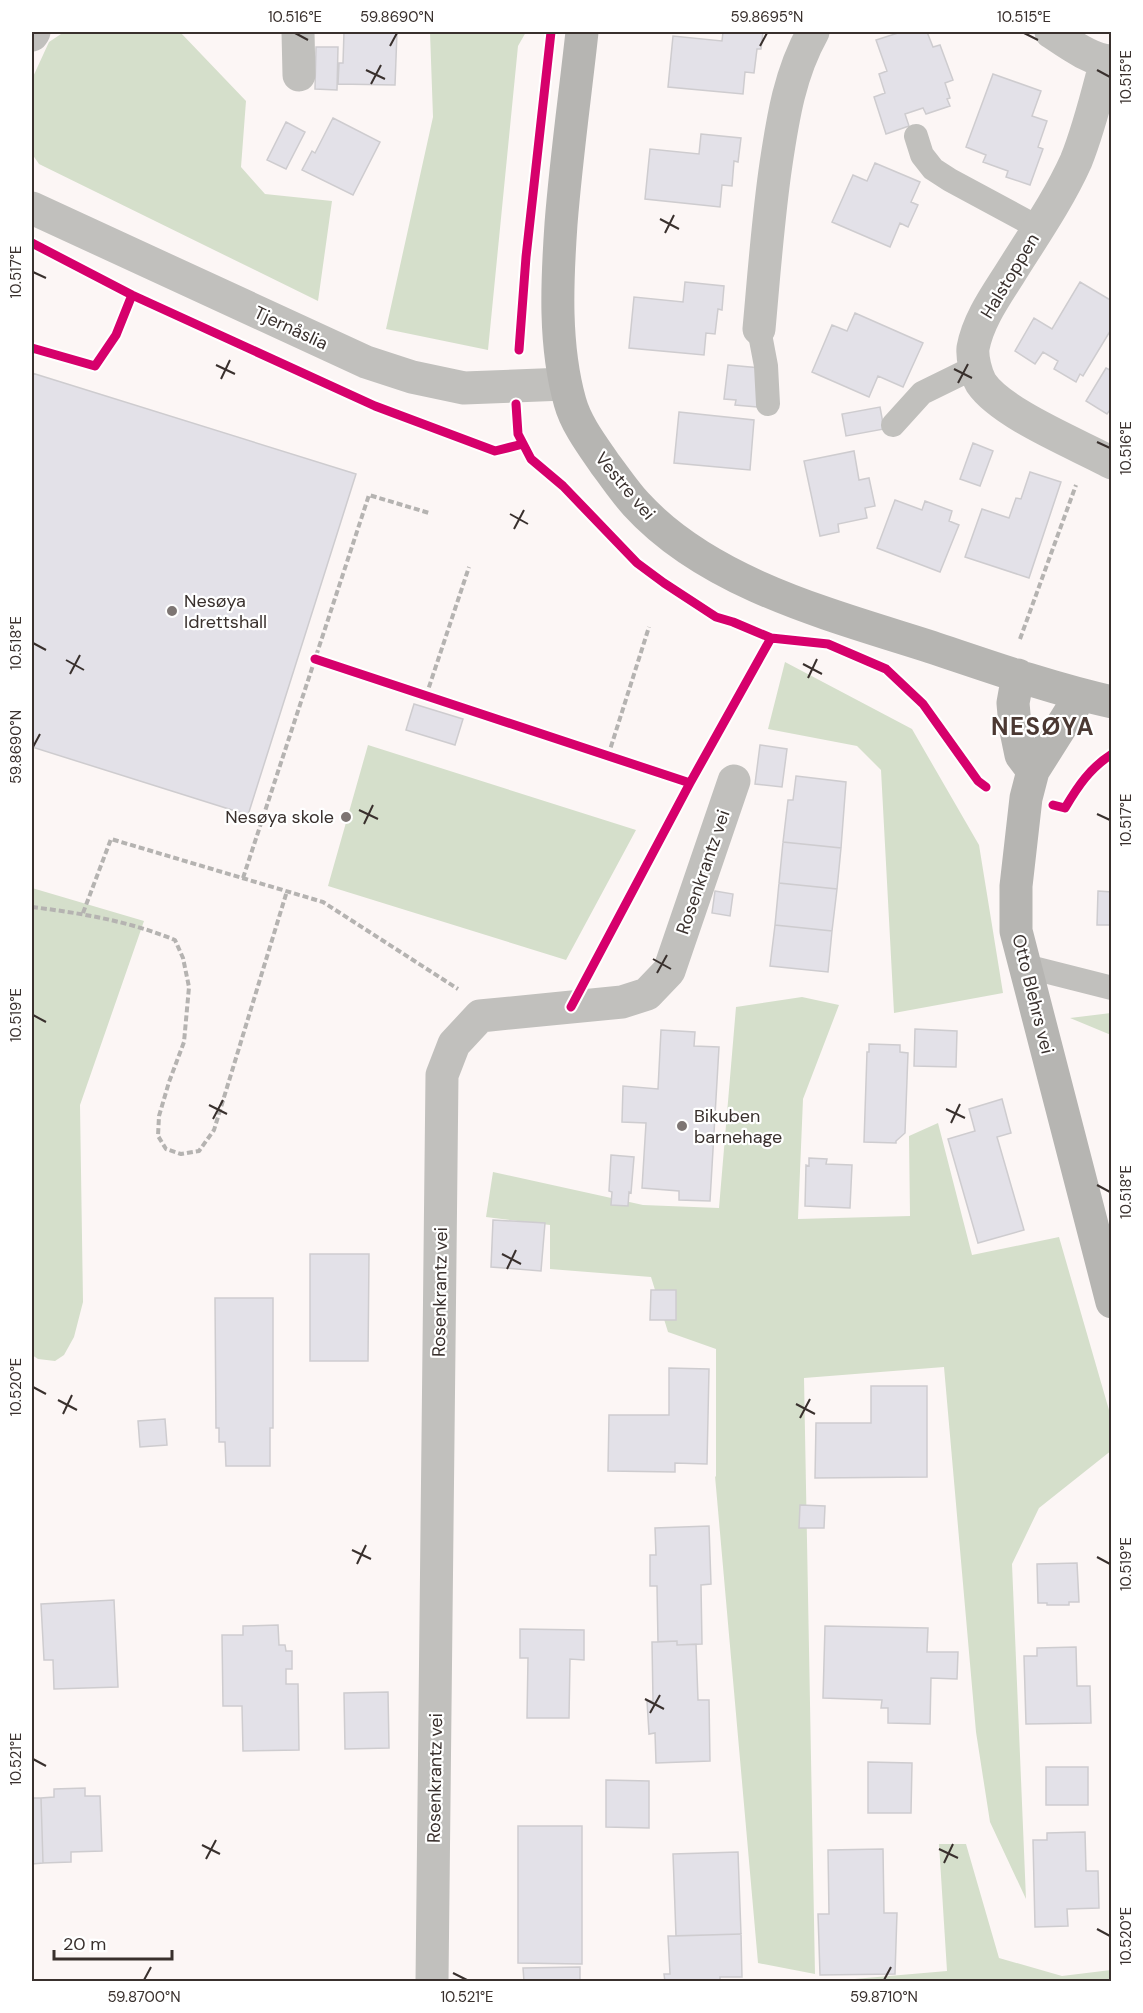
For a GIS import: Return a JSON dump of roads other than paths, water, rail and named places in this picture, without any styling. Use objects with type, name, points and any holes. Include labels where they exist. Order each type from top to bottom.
[{"type":"street","points":[[298,32],[299,75]]},
{"type":"street","name":"Vestre vei","points":[[582,32],[558,262],[559,325],[571,406],[580,426],[600,457],[636,504],[679,543],[752,585],[834,616],[1018,660],[1096,698]]},
{"type":"street","points":[[759,329],[772,196],[783,117],[800,54],[813,32]]},
{"type":"street","name":"Halstoppen","points":[[975,367],[973,350],[987,310],[1056,200],[1075,162],[1109,61],[1085,53],[1052,32]]},
{"type":"street","name":"Tjernåslia","points":[[32,208],[366,362],[412,377],[464,388],[566,384]]},
{"type":"street","points":[[975,367],[980,382],[1017,414],[1100,457]]},
{"type":"street","points":[[1018,660],[1013,703],[1015,726],[1021,755],[1033,771]]},
{"type":"street","name":"Otto Blehrs vei","points":[[1096,698],[1033,771],[1026,798],[1016,886],[1016,931],[1112,1302]]},
{"type":"street","name":"Rosenkrantz vei","points":[[432,1982],[442,1075],[454,1044],[480,1016],[622,1002],[647,993],[669,971],[734,782]]},
{"type":"lane","points":[[916,136],[922,155],[933,169],[1039,228]]},
{"type":"lane","points":[[759,329],[766,366],[768,405]]},
{"type":"lane","points":[[893,425],[922,393],[975,367]]},
{"type":"lane","points":[[1025,966],[1112,988]]},
{"type":"place","name":"Nesøya Idrettshall","points":[[172,611]]},
{"type":"place","name":"Nesøya skole","points":[[346,817]]},
{"type":"place","name":"Bikuben barnehage","points":[[682,1126]]},
{"type":"district","name":"NESØYA","points":[[1043,727]]}]
